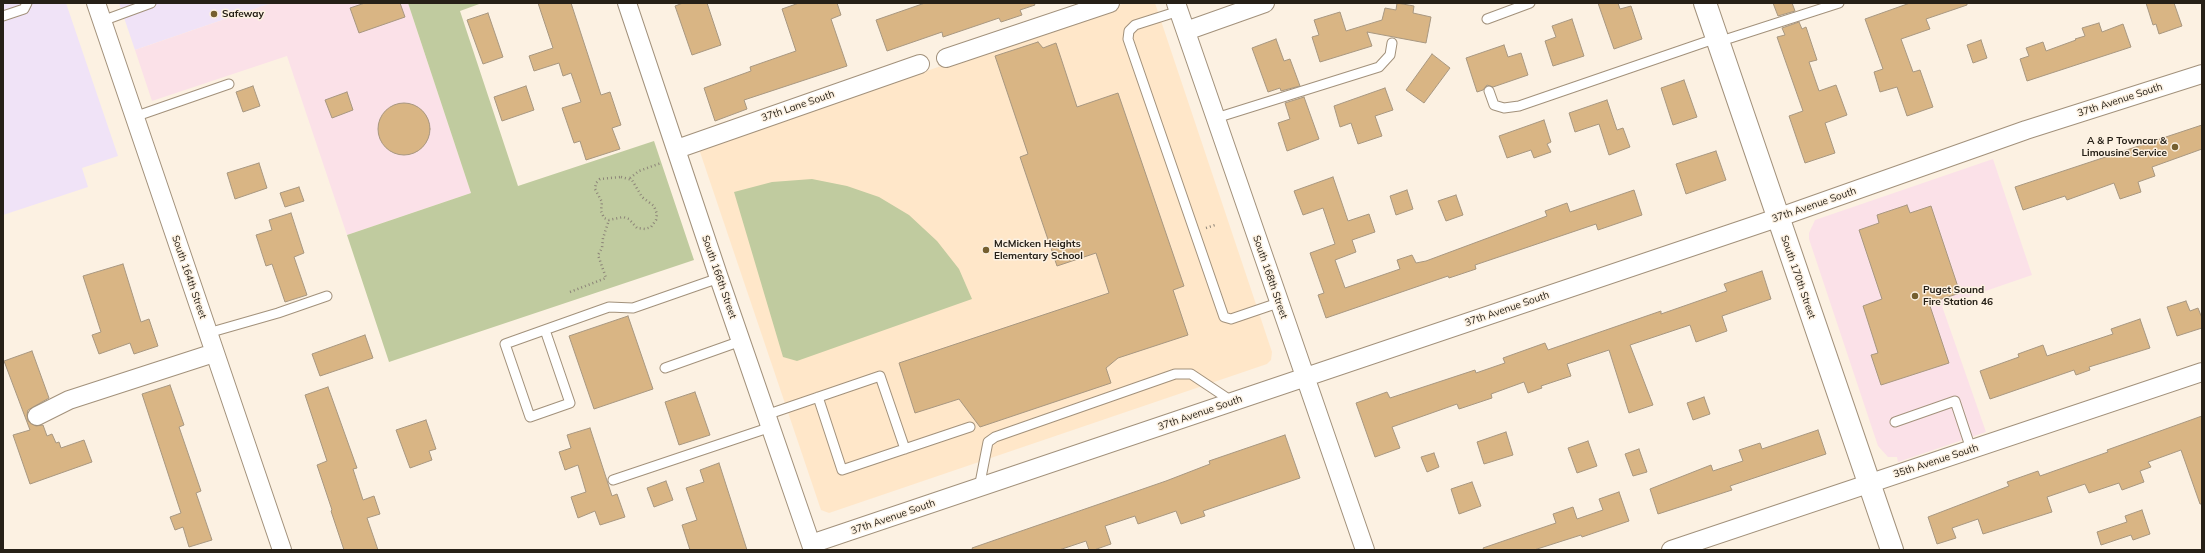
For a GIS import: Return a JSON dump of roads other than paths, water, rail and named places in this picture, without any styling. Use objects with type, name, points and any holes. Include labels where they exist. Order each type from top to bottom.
[{"type":"street","name":"South 164th Street","points":[[96,3],[282,550]]},
{"type":"street","name":"South 166th Street","points":[[627,3],[677,148],[719,278],[812,547]]},
{"type":"street","points":[[946,58],[1110,3]]},
{"type":"street","points":[[1186,31],[1265,3]]},
{"type":"street","name":"South 170th Street","points":[[1705,3],[1777,218],[1892,550]]},
{"type":"street","name":"South 168th Street","points":[[1178,7],[1278,303],[1365,550]]},
{"type":"street","name":"37th Lane South","points":[[677,148],[920,64]]},
{"type":"street","name":"37th Avenue South","points":[[812,547],[979,488],[1777,218],[2026,130],[2202,74]]},
{"type":"street","points":[[37,416],[69,400],[214,353]]},
{"type":"street","name":"35th Avenue South","points":[[1671,550],[2202,372]]},
{"type":"lane","points":[[3,16],[24,9],[27,3]]},
{"type":"lane","points":[[102,21],[151,3]]},
{"type":"lane","points":[[1487,19],[1530,3]]},
{"type":"lane","points":[[1489,91],[1494,105],[1504,108],[1519,106],[1717,40],[1839,3]]},
{"type":"lane","points":[[1178,7],[1135,25],[1129,31],[1128,39],[1130,47],[1224,317],[1231,319],[1278,303]]},
{"type":"lane","points":[[1216,118],[1379,67],[1390,55],[1392,43]]},
{"type":"lane","points":[[134,117],[229,84]]},
{"type":"lane","points":[[546,330],[570,403],[530,416],[505,344],[610,307],[633,308],[719,278]]},
{"type":"lane","points":[[208,333],[278,313],[327,296]]},
{"type":"lane","points":[[665,368],[741,341]]},
{"type":"lane","points":[[979,488],[988,442],[995,437],[1175,374],[1191,374],[1233,402]]},
{"type":"lane","points":[[613,480],[769,421],[818,397],[880,376],[905,449]]},
{"type":"lane","points":[[818,397],[842,470],[970,427]]},
{"type":"lane","points":[[1895,422],[1955,401],[1971,449]]},
{"type":"place","name":"Safeway","points":[[214,14]]},
{"type":"place","name":"A & P Towncar & Limousine Service","points":[[2175,147]]},
{"type":"place","name":"McMicken Heights Elementary School","points":[[986,250]]},
{"type":"place","name":"Puget Sound Fire Station 46","points":[[1915,296]]}]
